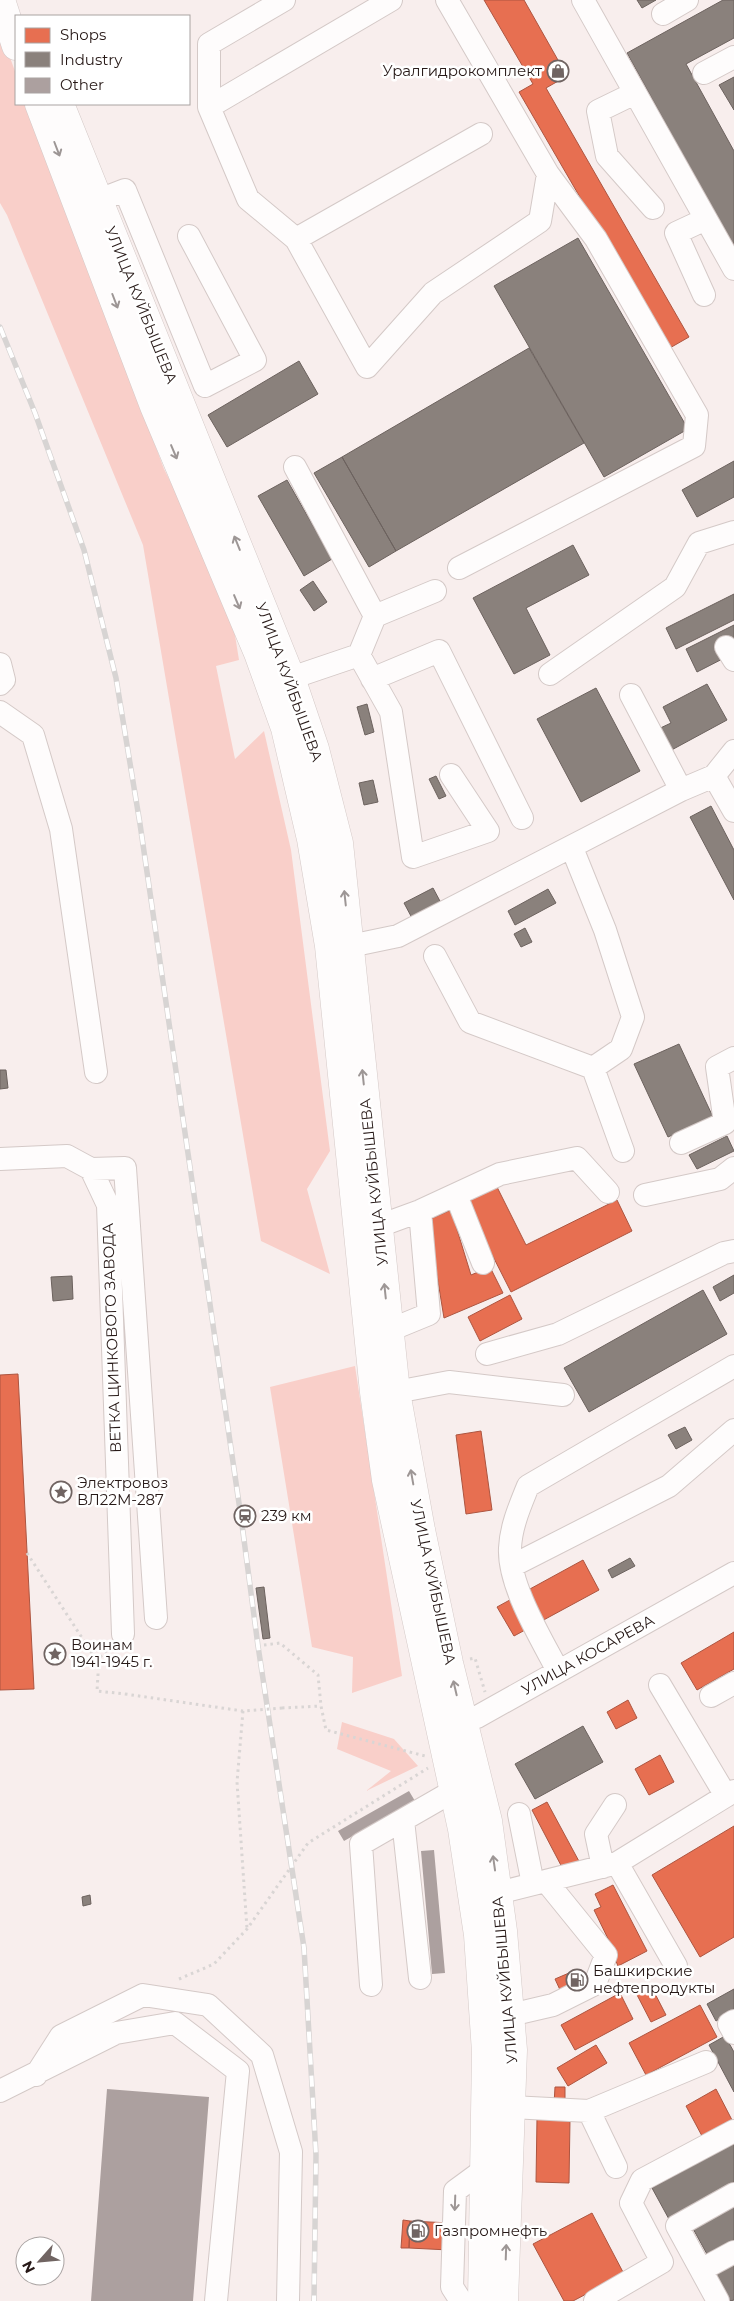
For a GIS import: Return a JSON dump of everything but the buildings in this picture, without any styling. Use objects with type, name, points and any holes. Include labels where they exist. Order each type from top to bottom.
[{"type":"main road","points":[[1,0],[15,43]]},
{"type":"main road","points":[[19,0],[24,15]]},
{"type":"main road","name":"УЛИЦА КУЙБЫШЕВА","points":[[39,105],[102,236],[291,678],[315,749],[339,843],[339,946],[374,1392],[385,1471],[451,1725],[488,1821],[498,1893],[513,2050],[504,2301]]},
{"type":"main road","name":"УЛИЦА КУЙБЫШЕВА","points":[[60,105],[100,200],[102,236],[154,406],[258,653],[285,728],[339,946],[379,1226],[396,1392],[421,1530],[451,1725],[454,1790],[478,1935],[486,2052],[482,2301]]},
{"type":"street","points":[[284,0],[209,44],[209,107],[248,199],[296,240],[367,368],[433,293],[540,221],[548,174]]},
{"type":"street","points":[[209,107],[391,0]]},
{"type":"street","points":[[447,0],[548,174],[596,239],[697,415],[694,446],[460,568]]},
{"type":"street","points":[[582,0],[734,269]]},
{"type":"street","points":[[662,14],[687,0]]},
{"type":"street","points":[[704,73],[734,57]]},
{"type":"street","points":[[635,93],[598,111],[607,156],[653,208]]},
{"type":"street","points":[[296,240],[481,134]]},
{"type":"street","points":[[100,200],[125,190],[205,386],[255,360],[189,236]]},
{"type":"street","points":[[704,295],[676,233],[706,219]]},
{"type":"street","points":[[294,467],[375,616]]},
{"type":"street","points":[[550,674],[675,586],[699,543],[734,532]]},
{"type":"street","points":[[291,678],[359,655],[375,616],[435,590]]},
{"type":"street","points":[[372,680],[439,651],[522,818]]},
{"type":"street","points":[[359,655],[390,712],[414,857],[488,832],[450,775]]},
{"type":"street","points":[[0,664],[4,680],[0,684]]},
{"type":"street","points":[[631,695],[681,790]]},
{"type":"street","points":[[0,712],[33,735],[61,829],[96,1072]]},
{"type":"street","points":[[339,946],[398,936],[572,848],[681,790],[714,776],[734,751]]},
{"type":"street","points":[[714,776],[734,812]]},
{"type":"street","points":[[572,848],[605,930],[633,1017],[621,1049],[593,1068]]},
{"type":"street","points":[[435,956],[470,1022],[593,1068],[623,1151]]},
{"type":"street","points":[[681,1143],[725,1123],[717,1067],[734,1058]]},
{"type":"street","points":[[0,1159],[67,1156],[91,1169],[125,1168],[156,1618]]},
{"type":"street","points":[[379,1226],[456,1196],[500,1174],[577,1158],[608,1192]]},
{"type":"street","points":[[645,1195],[720,1179],[734,1168]]},
{"type":"street","name":"ВЕТКА ЦИНКОВОГО ЗАВОДА","points":[[91,1169],[108,1206],[123,1634]]},
{"type":"street","points":[[456,1196],[483,1262]]},
{"type":"street","points":[[390,1330],[429,1314],[420,1211]]},
{"type":"street","points":[[487,1354],[558,1334],[724,1253],[734,1251]]},
{"type":"street","points":[[558,1672],[514,1582],[510,1549],[515,1517],[528,1486],[734,1366]]},
{"type":"street","points":[[396,1392],[449,1382],[563,1395]]},
{"type":"street","points":[[512,1566],[669,1486],[734,1430]]},
{"type":"street","name":"УЛИЦА КОСАРЕВА","points":[[451,1725],[477,1717],[734,1573]]},
{"type":"street","points":[[711,1696],[734,1683]]},
{"type":"street","points":[[498,1893],[610,1865],[730,1794],[660,1685]]},
{"type":"street","points":[[371,1985],[361,1844],[454,1790]]},
{"type":"street","points":[[615,1805],[596,1834],[610,1865],[676,1966]]},
{"type":"street","points":[[510,2015],[553,2005],[595,1984],[606,1955],[540,1882],[519,1814]]},
{"type":"street","points":[[403,1820],[420,1978]]},
{"type":"street","points":[[36,2075],[61,2036],[144,1995],[208,2005],[262,2055],[290,2152],[288,2301]]},
{"type":"street","points":[[734,2021],[729,2024],[734,2032]]},
{"type":"street","points":[[0,2091],[36,2075],[116,2033],[175,2023],[238,2071],[216,2301]]},
{"type":"street","points":[[511,2107],[589,2111],[706,2062]]},
{"type":"street","points":[[589,2111],[616,2167]]},
{"type":"street","points":[[595,2301],[662,2262],[631,2203],[642,2180],[734,2131]]},
{"type":"street","points":[[462,2301],[452,2288],[455,2191],[485,2169]]},
{"type":"street","points":[[718,2301],[677,2226],[734,2194]]},
{"type":"street","points":[[701,2270],[734,2252]]},
{"type":"path","points":[[27,1553],[99,1664]]},
{"type":"path","points":[[176,1980],[214,1964],[247,1929],[308,1843],[428,1768],[428,1757],[326,1730],[318,1675],[280,1643],[264,1645]]},
{"type":"path","points":[[100,1658],[97,1691],[243,1711],[321,1706]]},
{"type":"path","points":[[243,1711],[237,1782],[247,1929]]},
{"type":"shaded area","points":[[0,30],[15,71],[15,105],[28,105],[164,469],[229,598],[239,660],[216,666],[235,759],[264,731],[291,850],[330,1151],[307,1189],[330,1274],[261,1241],[143,545],[7,215],[0,203]]},
{"type":"shaded area","points":[[355,1366],[402,1676],[352,1693],[353,1657],[312,1647],[270,1387]]},
{"type":"shaded area","points":[[342,1722],[394,1739],[418,1766],[366,1791],[391,1771],[337,1749]]},
{"type":"railway","points":[[0,327],[35,413],[84,550],[116,678],[140,824],[241,1517],[258,1646],[304,1948],[316,2155],[314,2301]]},
{"type":"place","name":"Уралгидрокомплект","points":[[558,71]]},
{"type":"place","name":"Электровоз ВЛ22М-287","points":[[61,1492]]},
{"type":"place","name":"239 км","points":[[245,1516]]},
{"type":"place","name":"Воинам 1941-1945 г.","points":[[55,1654]]},
{"type":"place","name":"Башкирские нефтепродукты","points":[[577,1980]]},
{"type":"place","name":"Газпромнефть","points":[[418,2231]]}]
